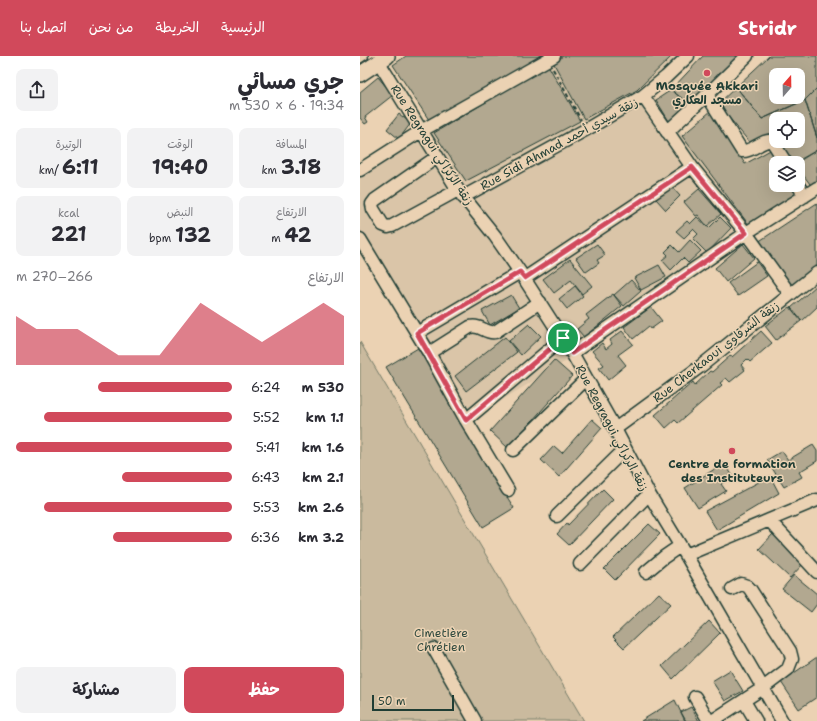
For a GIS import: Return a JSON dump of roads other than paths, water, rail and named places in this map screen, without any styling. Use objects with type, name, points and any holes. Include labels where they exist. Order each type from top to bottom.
[{"type":"main road","points":[[360,74],[380,58]]},
{"type":"street","name":"Rue Sidi Ahmad زنقة سيدي أحمد","points":[[437,157],[375,200],[372,204],[373,209],[383,226],[392,226],[587,129],[643,96],[688,56]]},
{"type":"street","points":[[667,132],[747,56]]},
{"type":"street","name":"Rue Regragui زنقة الركراكي","points":[[380,58],[437,157],[461,193],[495,236],[563,338],[615,429],[648,494],[782,721]]},
{"type":"street","points":[[360,170],[421,130],[551,58]]},
{"type":"street","points":[[707,95],[742,151],[748,151],[770,140],[774,142],[782,156]]},
{"type":"street","points":[[643,96],[692,167],[746,233],[790,294]]},
{"type":"street","points":[[417,333],[522,275],[692,167]]},
{"type":"street","points":[[572,353],[746,233],[817,188]]},
{"type":"street","points":[[802,192],[805,196]]},
{"type":"street","points":[[360,239],[429,353],[466,420],[508,490]]},
{"type":"street","name":"Rue Cherkaoui زنقة الشرقاوي","points":[[615,429],[701,366],[817,273]]},
{"type":"street","points":[[429,353],[470,327],[478,326],[490,332],[495,332],[540,302]]},
{"type":"street","points":[[466,420],[563,338]]},
{"type":"street","points":[[513,450],[586,379]]},
{"type":"street","points":[[557,516],[625,449]]},
{"type":"street","points":[[580,564],[648,494]]},
{"type":"street","points":[[646,572],[664,556],[683,551],[769,520],[817,500]]},
{"type":"street","points":[[769,520],[817,572]]},
{"type":"street","points":[[695,697],[710,721],[763,688],[788,669],[791,664],[792,655],[747,586],[741,584],[732,589]]},
{"type":"street","points":[[434,649],[475,721]]},
{"type":"street","points":[[744,701],[756,721]]},
{"type":"tram line","points":[[360,65],[374,56]]},
{"type":"place","name":"Mosquée Akkari مسجد العكاري","points":[[707,73]]},
{"type":"place","name":"Centre de formation des Instituteurs","points":[[732,451]]},
{"type":"park label","name":"Cimetière Chrétien","points":[[441,640]]}]
